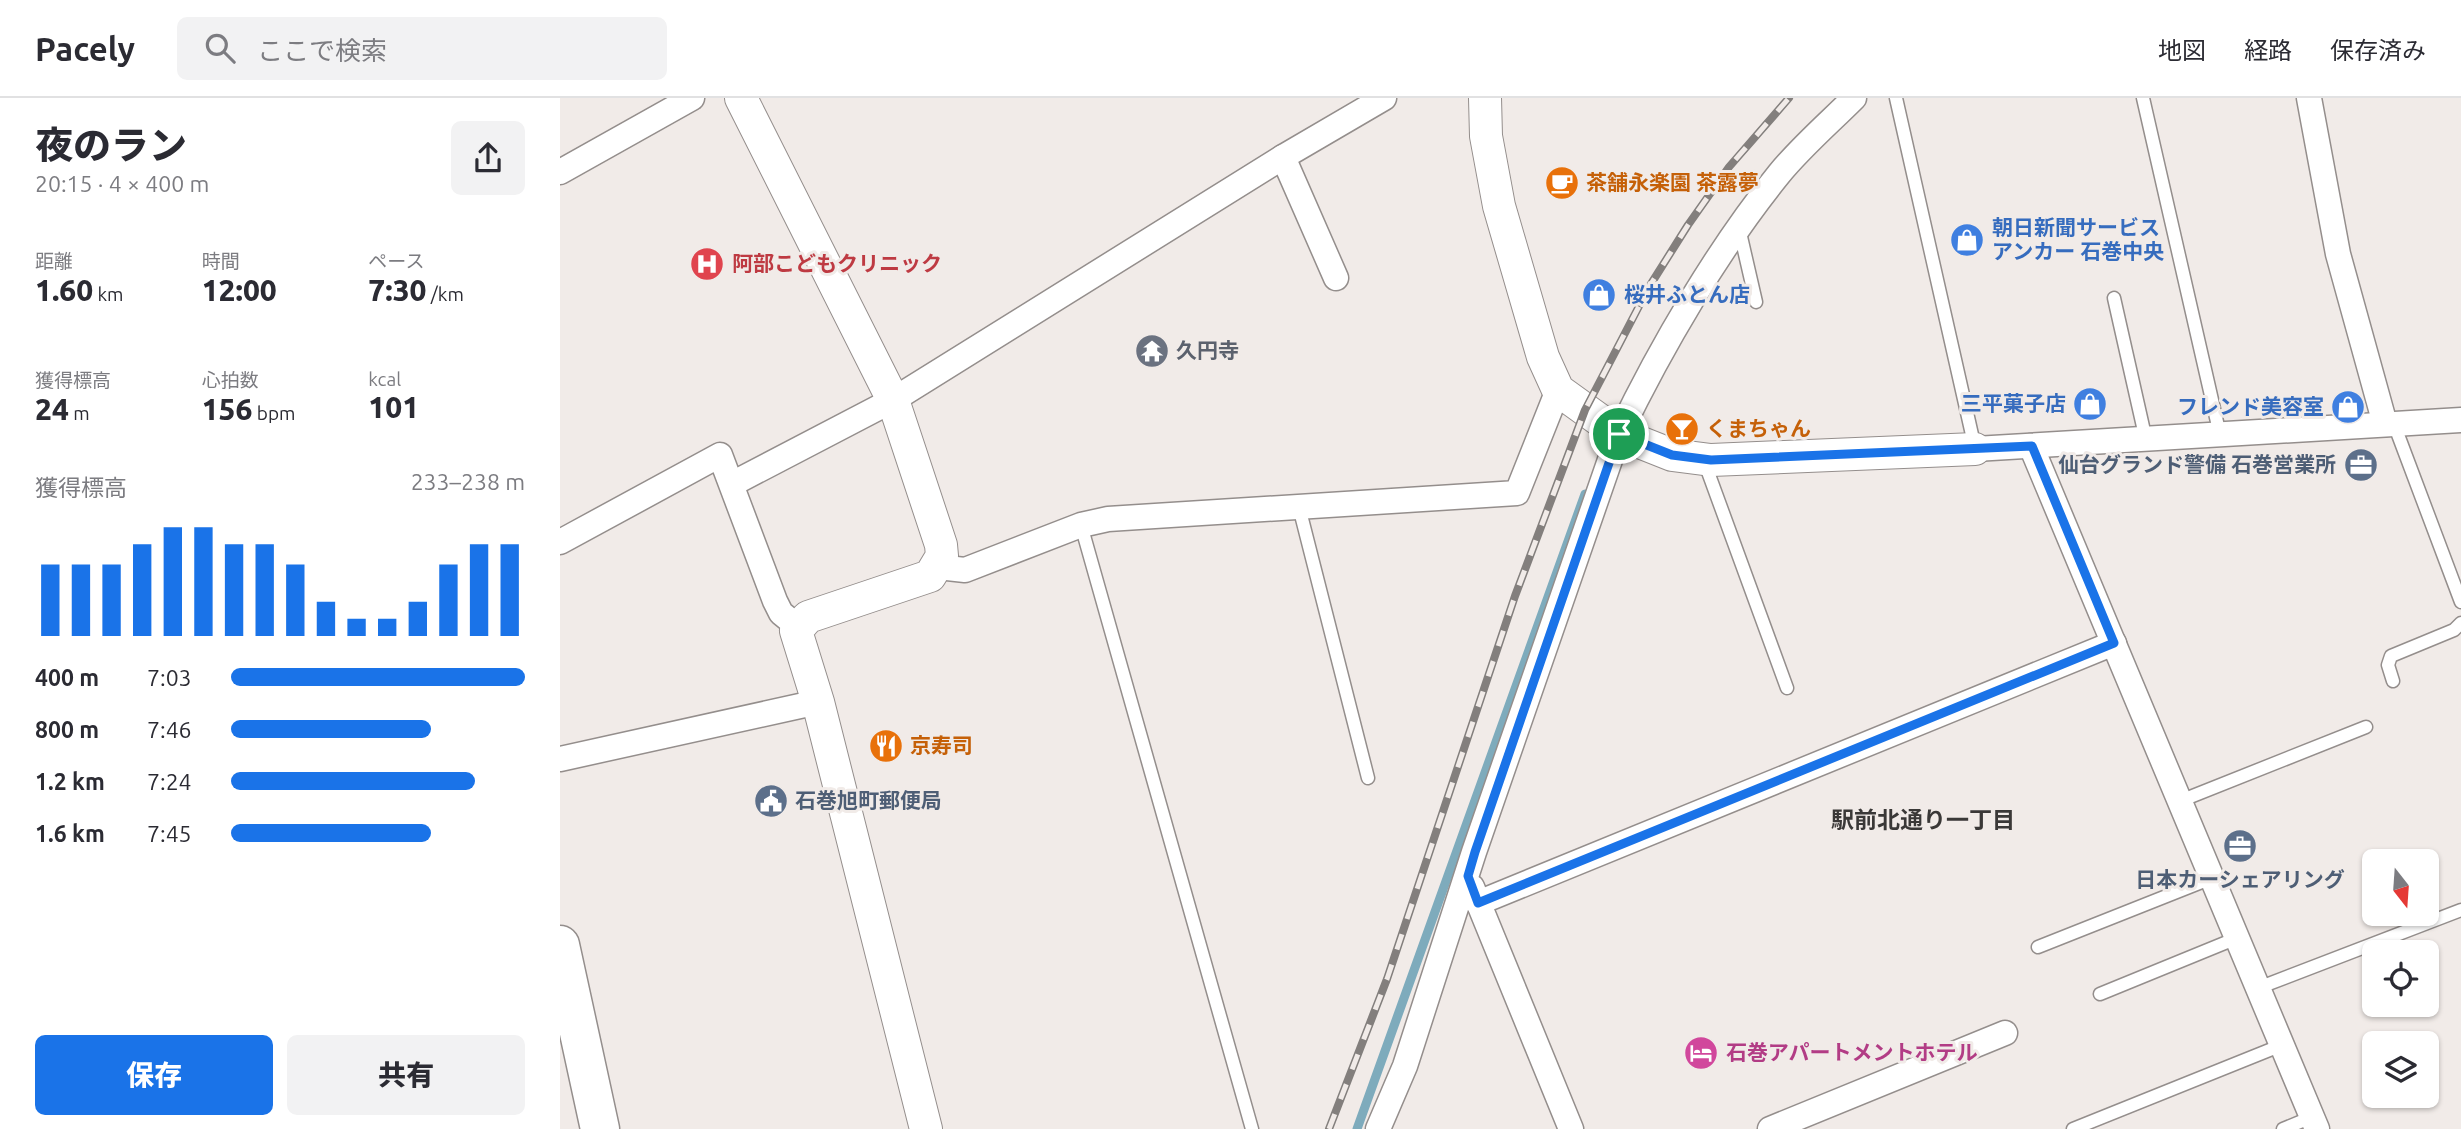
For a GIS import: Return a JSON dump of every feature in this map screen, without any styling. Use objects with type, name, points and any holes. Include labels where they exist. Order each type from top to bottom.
[{"type":"main road","points":[[560,945],[600,1129]]},
{"type":"street","points":[[560,172],[692,98]]},
{"type":"street","points":[[741,98],[893,400],[941,545],[939,567],[930,576],[808,617],[797,626]]},
{"type":"street","points":[[732,484],[893,400],[1283,157],[1384,98]]},
{"type":"street","points":[[1485,98],[1486,135],[1499,206],[1543,356],[1558,390],[1619,434],[1672,455],[1704,460],[1975,449],[2461,420]]},
{"type":"street","points":[[1378,1129],[1405,1066],[1619,434],[1644,381],[1739,228],[1780,172],[1854,98]]},
{"type":"street","points":[[2309,98],[2338,254],[2390,424]]},
{"type":"street","points":[[1283,157],[1336,278]]},
{"type":"street","points":[[939,567],[965,570],[1081,525],[1108,519],[1517,493],[1558,390]]},
{"type":"street","points":[[2032,446],[2315,1123]]},
{"type":"street","points":[[560,542],[720,455],[775,601],[781,613],[797,626]]},
{"type":"street","points":[[797,626],[797,637],[818,702],[926,1129]]},
{"type":"street","points":[[1478,903],[2114,643]]},
{"type":"street","points":[[560,759],[818,702]]},
{"type":"street","points":[[1468,876],[1571,1129]]},
{"type":"street","points":[[1770,1129],[2005,1033]]},
{"type":"lane","points":[[1896,98],[1975,449]]},
{"type":"lane","points":[[2143,98],[2220,435]]},
{"type":"lane","points":[[1739,228],[1756,302]]},
{"type":"lane","points":[[2114,298],[2146,440]]},
{"type":"lane","points":[[2390,424],[2461,602]]},
{"type":"lane","points":[[1704,460],[1787,688]]},
{"type":"lane","points":[[1299,507],[1368,778]]},
{"type":"lane","points":[[1081,525],[1252,1129]]},
{"type":"lane","points":[[2393,681],[2388,665],[2391,656],[2454,630],[2461,623]]},
{"type":"lane","points":[[2180,801],[2365,727]]},
{"type":"lane","points":[[2038,947],[2212,878]]},
{"type":"lane","points":[[2258,988],[2461,910]]},
{"type":"lane","points":[[2100,994],[2237,938]]},
{"type":"lane","points":[[2073,1129],[2282,1045]]},
{"type":"lane","points":[[2283,1129],[2315,1123]]},
{"type":"waterway","points":[[1357,1129],[1585,494]]},
{"type":"railway","points":[[1329,1129],[1387,979],[1515,596],[1585,410],[1649,287],[1688,225],[1729,167],[1789,98]]},
{"type":"place","name":"茶舗永楽園 茶露夢","points":[[1562,183]]},
{"type":"place","name":"朝日新聞サービス アンカー 石巻中央","points":[[1967,240]]},
{"type":"place","name":"阿部こどもクリニック","points":[[707,264]]},
{"type":"place","name":"桜井ふとん店","points":[[1599,295]]},
{"type":"place","name":"久円寺","points":[[1152,351]]},
{"type":"place","name":"三平菓子店","points":[[2090,404]]},
{"type":"place","name":"フレンド美容室","points":[[2348,407]]},
{"type":"place","name":"くまちゃん","points":[[1682,429]]},
{"type":"place","name":"仙台グランド警備 石巻営業所","points":[[2361,465]]},
{"type":"place","name":"京寿司","points":[[886,746]]},
{"type":"place","name":"石巻旭町郵便局","points":[[771,801]]},
{"type":"place","name":"日本カーシェアリング","points":[[2240,846]]},
{"type":"place","name":"石巻アパートメントホテル","points":[[1701,1053]]},
{"type":"district","name":"駅前北通り一丁目","points":[[1923,820]]},
{"type":"route","points":[[1619,434],[1672,455],[1704,460],[2032,446],[2114,643],[1478,903],[1468,876],[1475,852],[1619,434]]}]
